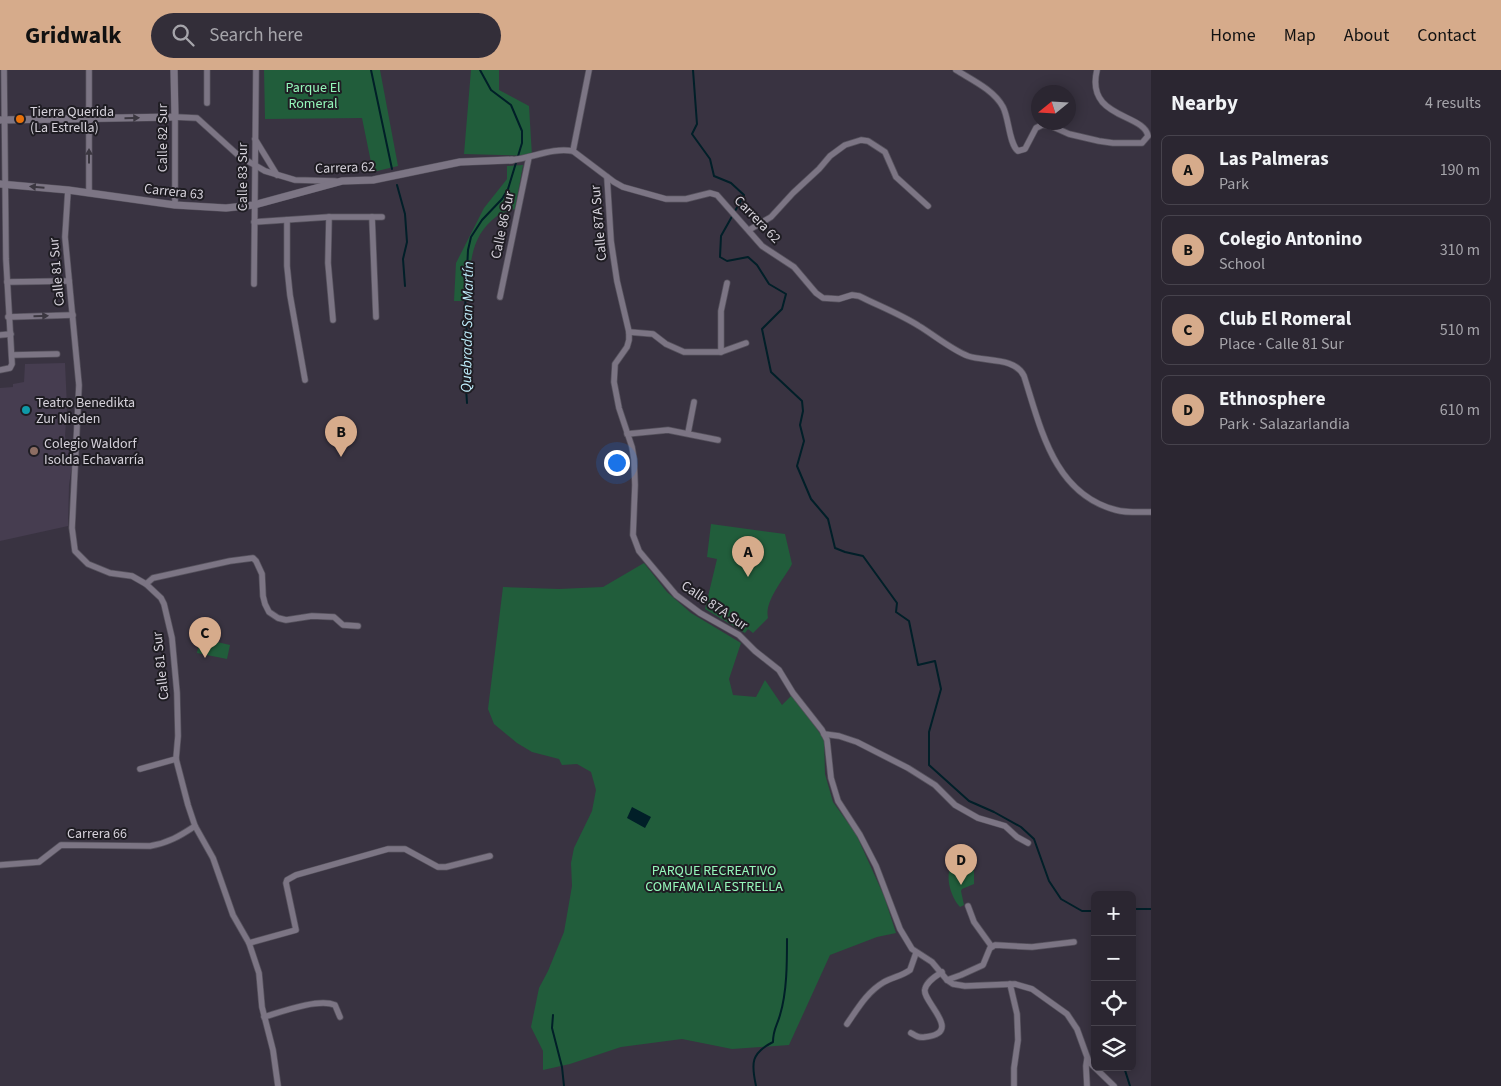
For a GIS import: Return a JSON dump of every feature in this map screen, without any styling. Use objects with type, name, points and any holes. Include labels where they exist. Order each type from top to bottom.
[{"type":"street","points":[[0,370],[10,368],[12,355],[7,282],[3,259],[2,120],[4,70]]},
{"type":"street","points":[[89,70],[89,193]]},
{"type":"street","name":"Calle 82 Sur","points":[[174,70],[175,205]]},
{"type":"street","points":[[207,70],[207,103]]},
{"type":"street","name":"Calle 83 Sur","points":[[254,284],[256,70]]},
{"type":"street","points":[[573,151],[589,70]]},
{"type":"street","points":[[956,70],[989,91],[1000,102],[1009,121],[1014,147],[1018,151],[1025,149],[1036,128],[1042,125],[1049,125],[1069,134],[1099,141],[1142,144],[1148,136],[1144,128],[1114,112],[1105,105],[1100,97],[1095,83],[1097,70]]},
{"type":"street","name":"Carrera 62","points":[[2,120],[197,118],[239,156],[254,166],[278,176],[295,180],[342,182],[373,180],[460,162],[522,159],[556,150],[573,151],[623,187],[666,199],[686,198],[710,193],[717,195],[762,246],[794,267],[816,293],[823,298],[839,299],[860,296],[912,322],[964,354],[974,358],[1018,367],[1024,376],[1047,446],[1075,488],[1094,501],[1116,510],[1151,512]]},
{"type":"street","points":[[255,139],[278,176]]},
{"type":"street","points":[[749,230],[771,217],[793,193],[820,169],[830,156],[845,145],[861,140],[868,141],[885,152],[896,176],[928,206]]},
{"type":"street","name":"Calle 86 Sur","points":[[500,297],[529,158]]},
{"type":"street","name":"Calle 87A Sur","points":[[607,177],[611,241],[617,281],[629,332],[627,347],[615,364],[613,371],[615,393],[634,459],[633,534],[639,551],[676,595],[700,613],[739,635],[755,651],[779,670],[793,693],[824,734],[828,747],[831,778],[838,801],[868,851],[907,942],[916,953],[932,962],[947,980]]},
{"type":"street","name":"Carrera 63","points":[[2,184],[68,190],[175,205],[226,208],[254,205],[342,182]]},
{"type":"street","name":"Calle 81 Sur","points":[[68,190],[65,224],[79,386],[72,528],[75,551],[88,564],[110,572],[132,576],[146,584],[161,598],[164,604],[172,638],[177,693],[178,736],[176,759],[195,826],[213,858],[233,915],[249,943],[259,972],[264,1017],[273,1050],[278,1086]]},
{"type":"street","points":[[254,222],[329,217],[382,217]]},
{"type":"street","points":[[329,217],[328,263],[333,320]]},
{"type":"street","points":[[372,217],[376,317]]},
{"type":"street","points":[[287,220],[287,266],[290,296],[305,380]]},
{"type":"street","points":[[7,282],[69,281]]},
{"type":"street","points":[[721,352],[720,311],[727,283]]},
{"type":"street","points":[[8,317],[73,315]]},
{"type":"street","points":[[629,332],[654,334],[666,344],[684,352],[721,352],[746,343]]},
{"type":"street","points":[[0,334],[10,334]]},
{"type":"street","points":[[12,355],[57,354]]},
{"type":"street","points":[[688,433],[694,402]]},
{"type":"street","points":[[627,434],[661,430],[688,433],[718,440]]},
{"type":"street","points":[[146,584],[153,578],[230,560],[252,558],[256,561],[262,574],[265,604],[269,612],[278,618],[286,620],[312,616],[334,617],[343,625],[358,626]]},
{"type":"street","points":[[824,734],[839,736],[857,742],[908,768],[934,785],[955,805],[978,818],[1005,826],[1017,837],[1028,843]]},
{"type":"street","points":[[140,769],[176,759]]},
{"type":"street","name":"Carrera 66","points":[[0,865],[39,862],[61,845],[150,846],[162,844],[176,839],[195,826]]},
{"type":"street","points":[[249,943],[296,930],[286,883],[287,880],[296,875],[388,848],[405,849],[438,867],[446,867],[490,856]]},
{"type":"street","points":[[968,906],[974,922],[992,947]]},
{"type":"street","points":[[947,980],[983,965],[992,947],[995,945],[1032,947],[1074,942]]},
{"type":"street","points":[[847,1024],[874,988],[910,970],[916,953]]},
{"type":"street","points":[[911,1033],[922,1038],[938,1034],[941,1028],[941,1020],[925,994],[925,988],[928,983],[942,972]]},
{"type":"street","points":[[947,980],[953,984],[965,986],[1020,984],[1032,989],[1067,1014],[1077,1029],[1087,1059],[1114,1086]]},
{"type":"street","points":[[1010,984],[1017,1014],[1018,1040],[1014,1068],[1014,1086]]},
{"type":"street","points":[[264,1017],[303,1006],[329,1002],[335,1005],[340,1017]]},
{"type":"street","points":[[1086,1086],[1087,1059]]},
{"type":"shaded area","name":"Colegio Waldorf Isolda Echavarría","points":[[65,363],[67,407],[65,436],[72,466],[69,485],[68,526],[0,541],[0,388],[13,387],[13,384],[24,382],[25,364]]},
{"type":"green space","name":"Parque El Romeral","points":[[264,70],[380,70],[398,166],[373,172],[362,118],[265,119]]},
{"type":"green space","points":[[471,70],[499,70],[499,90],[529,106],[532,156],[464,154]]},
{"type":"green space","points":[[523,165],[515,209],[499,215],[488,224],[481,234],[472,255],[468,301],[454,301],[456,263],[484,208],[507,179],[507,166]]},
{"type":"green space","points":[[711,524],[785,534],[792,564],[772,597],[769,604],[768,618],[753,633],[748,629],[745,633],[705,609],[717,559],[707,557]]},
{"type":"green space","name":"PARQUE RECREATIVO COMFAMA LA ESTRELLA","points":[[644,563],[667,592],[691,613],[741,643],[729,679],[733,695],[756,697],[765,680],[782,705],[792,695],[824,739],[825,774],[833,802],[856,834],[884,896],[896,933],[877,937],[830,955],[789,1045],[732,1049],[682,1039],[621,1047],[570,1064],[543,1070],[543,1051],[531,1027],[539,988],[564,932],[572,886],[571,863],[574,848],[592,811],[596,790],[591,772],[577,764],[562,765],[559,759],[532,752],[517,743],[494,724],[488,709],[503,587],[559,589],[603,587]]},
{"type":"green space","points":[[200,638],[230,645],[227,659],[197,653]]},
{"type":"green space","points":[[953,862],[973,867],[974,871],[974,884],[961,891],[964,905],[960,907],[953,897],[949,885],[950,867]]},
{"type":"water","points":[[632,807],[651,817],[645,828],[627,818]]},
{"type":"waterway","points":[[371,70],[392,169]]},
{"type":"waterway","name":"Quebrada San Martín","points":[[467,403],[464,358],[467,334],[465,311],[468,250],[471,237],[482,220],[502,199],[508,189],[522,143],[522,131],[511,105],[491,90],[480,70]]},
{"type":"waterway","points":[[693,70],[697,124],[692,134],[710,159],[714,176],[731,183],[744,195],[721,236],[720,257],[727,261],[748,257],[757,265],[769,284],[786,294],[782,309],[762,329],[771,372],[802,401],[803,411],[800,425],[804,441],[797,466],[811,499],[828,519],[835,548],[863,556],[897,603],[896,612],[909,621],[918,665],[935,661],[941,689],[929,732],[929,765],[969,801],[1021,827],[1034,839],[1049,881],[1061,899],[1082,911],[1091,911]]},
{"type":"waterway","points":[[397,185],[405,214],[407,242],[403,259],[405,286]]},
{"type":"waterway","points":[[1136,909],[1151,909]]},
{"type":"waterway","points":[[756,1086],[753,1071],[754,1060],[760,1050],[773,1042],[774,1031],[784,997],[787,939]]},
{"type":"waterway","points":[[553,1015],[552,1028],[562,1067],[564,1086]]},
{"type":"waterway","points":[[1125,1071],[1130,1086]]},
{"type":"place","name":"Tierra Querida (La Estrella)","points":[[20,119]]},
{"type":"place","name":"Teatro Benedikta Zur Nieden","points":[[26,410]]},
{"type":"place","name":"Colegio Waldorf Isolda Echavarría","points":[[34,451]]},
{"type":"place","name":"Colegio Antonino","points":[[341,457]]},
{"type":"place","name":"Las Palmeras","points":[[748,577]]},
{"type":"place","name":"Club El Romeral","points":[[205,658]]},
{"type":"place","name":"Ethnosphere","points":[[961,885]]}]
